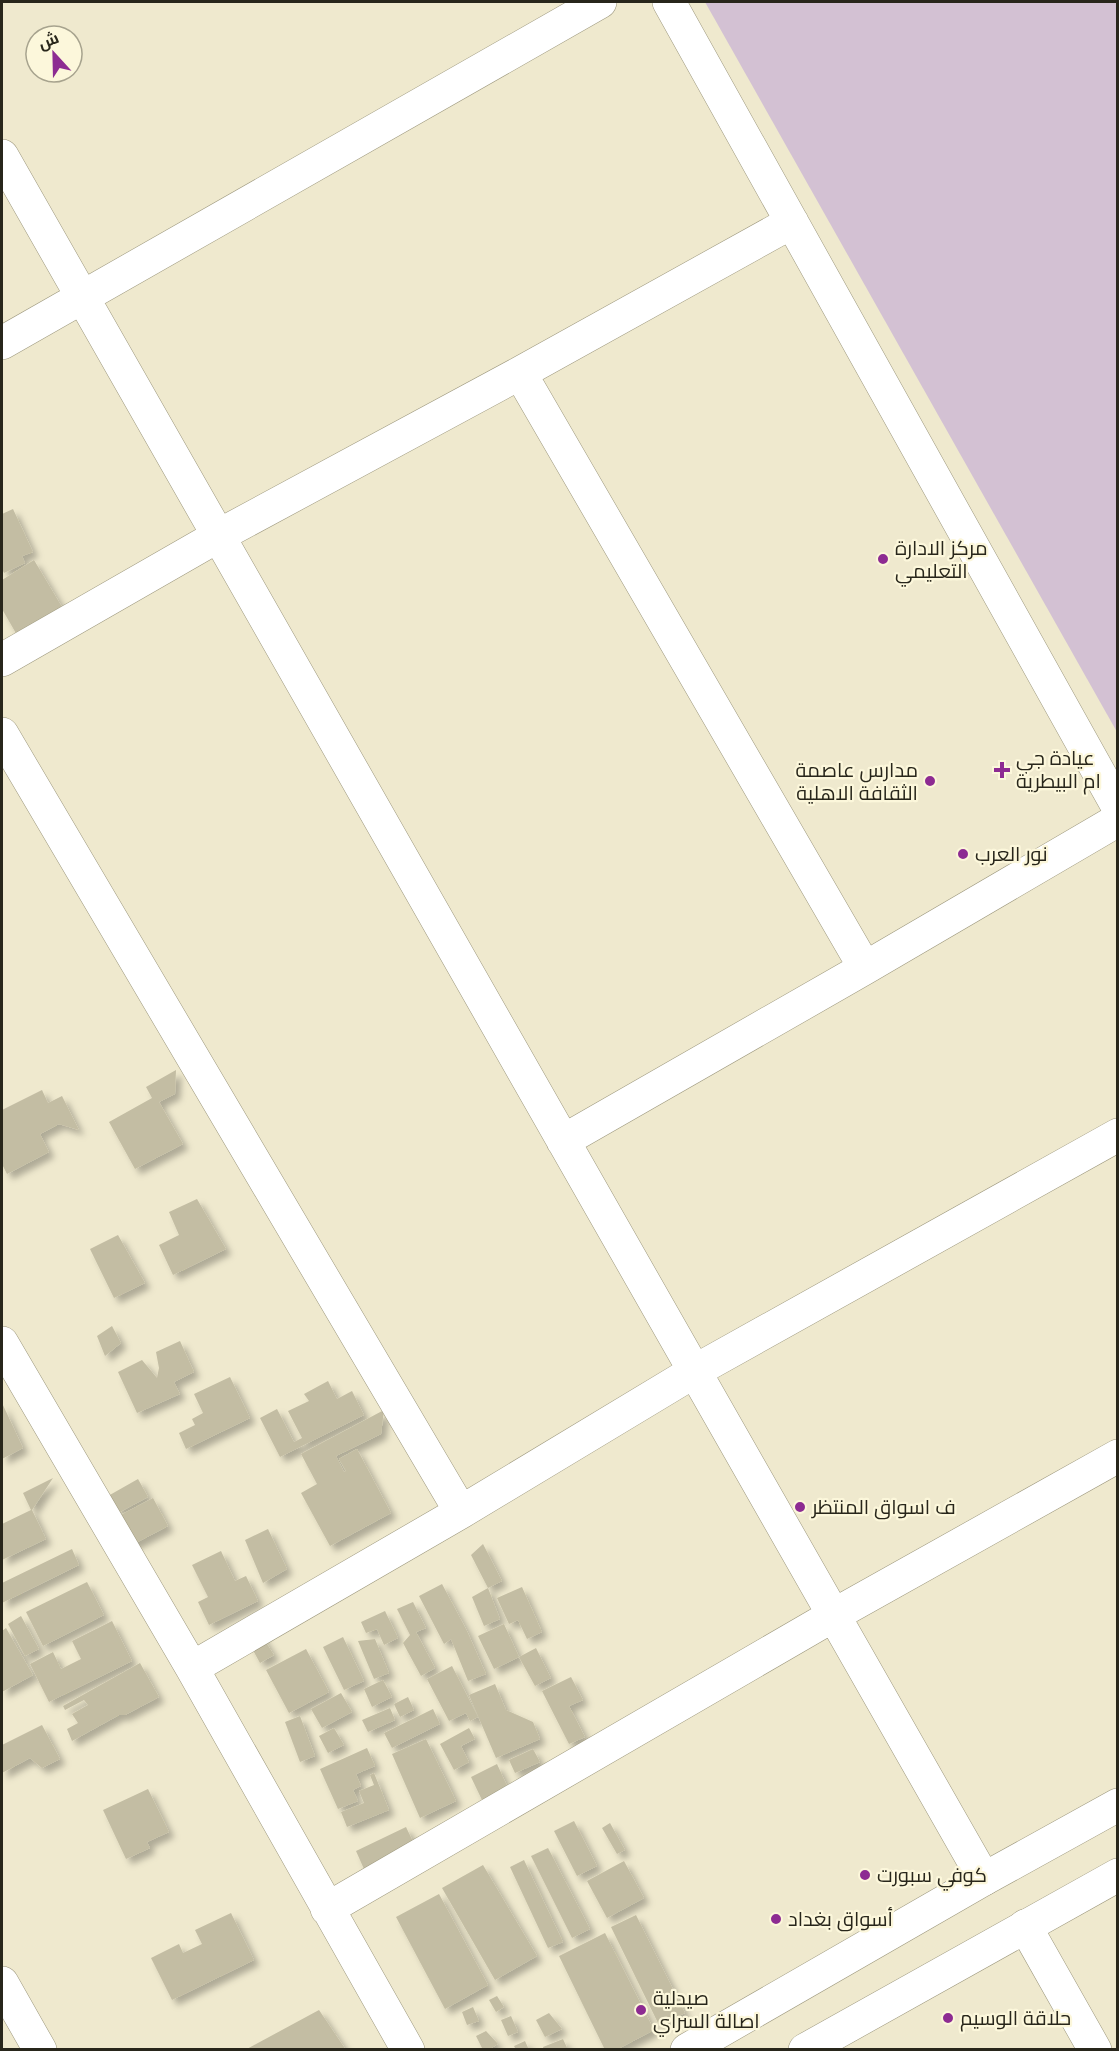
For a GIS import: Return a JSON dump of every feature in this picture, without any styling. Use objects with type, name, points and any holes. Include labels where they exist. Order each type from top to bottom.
[{"type":"street","points":[[2,344],[81,296],[600,2]]},
{"type":"street","points":[[669,2],[1118,807]]},
{"type":"street","points":[[2,156],[984,1878]]},
{"type":"street","points":[[2,660],[219,536],[792,222]]},
{"type":"street","points":[[520,373],[865,968]]},
{"type":"street","points":[[2,734],[461,1512]]},
{"type":"street","points":[[563,1141],[1118,820]]},
{"type":"street","points":[[192,1668],[461,1512],[695,1371],[1118,1135]]},
{"type":"street","points":[[2,1343],[192,1668],[408,2049]]},
{"type":"street","points":[[327,1909],[834,1615],[1118,1456]]},
{"type":"street","points":[[687,2049],[984,1878],[1118,1804]]},
{"type":"street","points":[[805,2049],[1118,1875]]},
{"type":"street","points":[[1025,1926],[1095,2049]]},
{"type":"street","points":[[2,1983],[40,2049]]},
{"type":"shaded area","points":[[705,2],[1117,2],[1117,732]]},
{"type":"building","points":[[13,509],[33,552],[22,556],[25,563],[4,573],[2,569],[2,514]]},
{"type":"building","points":[[34,560],[62,607],[17,635],[2,609],[2,580]]},
{"type":"building","points":[[176,1070],[175,1094],[159,1102],[183,1144],[135,1169],[109,1122],[152,1098],[146,1087]]},
{"type":"building","points":[[42,1090],[48,1103],[62,1096],[79,1130],[59,1124],[40,1134],[49,1152],[7,1174],[2,1164],[2,1110]]},
{"type":"building","points":[[197,1199],[226,1249],[173,1275],[159,1245],[179,1235],[169,1212]]},
{"type":"building","points":[[118,1235],[145,1283],[114,1298],[90,1249]]},
{"type":"building","points":[[112,1326],[121,1343],[105,1356],[97,1336]]},
{"type":"building","points":[[180,1341],[194,1372],[174,1382],[180,1394],[137,1413],[118,1372],[142,1360],[157,1378],[159,1368],[156,1352]]},
{"type":"building","points":[[230,1377],[250,1418],[186,1449],[179,1433],[195,1425],[192,1419],[203,1413],[194,1394]]},
{"type":"building","points":[[328,1381],[337,1399],[352,1391],[364,1415],[280,1457],[260,1418],[277,1409],[294,1442],[302,1438],[288,1411],[309,1401],[304,1394]]},
{"type":"building","points":[[2,1403],[23,1448],[2,1459]]},
{"type":"building","points":[[384,1410],[381,1434],[336,1456],[344,1472],[346,1471],[339,1459],[357,1449],[391,1513],[330,1546],[301,1493],[317,1484],[301,1454]]},
{"type":"building","points":[[53,1478],[32,1510],[46,1539],[2,1560],[2,1524],[31,1510],[23,1493]]},
{"type":"building","points":[[138,1479],[148,1497],[118,1513],[108,1496]]},
{"type":"building","points":[[153,1498],[168,1526],[130,1546],[115,1518]]},
{"type":"building","points":[[268,1529],[287,1569],[263,1583],[245,1540]]},
{"type":"building","points":[[483,1544],[502,1581],[488,1588],[471,1555]]},
{"type":"building","points":[[72,1549],[79,1565],[2,1603],[2,1583]]},
{"type":"building","points":[[221,1551],[235,1581],[246,1576],[258,1601],[209,1625],[198,1602],[208,1597],[192,1565]]},
{"type":"building","points":[[87,1582],[104,1615],[43,1646],[26,1612]]},
{"type":"building","points":[[442,1584],[467,1631],[486,1674],[468,1681],[451,1639],[444,1644],[419,1596]]},
{"type":"building","points":[[522,1587],[542,1632],[527,1639],[518,1620],[509,1624],[497,1598]]},
{"type":"building","points":[[488,1588],[500,1619],[484,1626],[472,1597]]},
{"type":"building","points":[[413,1602],[426,1628],[416,1632],[435,1668],[421,1676],[403,1643],[410,1635],[397,1609]]},
{"type":"building","points":[[385,1611],[398,1638],[384,1645],[377,1629],[366,1633],[361,1622]]},
{"type":"building","points":[[21,1616],[39,1649],[25,1656],[8,1624]]},
{"type":"building","points":[[112,1621],[132,1661],[49,1702],[30,1664],[53,1652],[61,1669],[81,1659],[72,1641]]},
{"type":"building","points":[[504,1624],[519,1657],[494,1669],[478,1636]]},
{"type":"building","points":[[6,1628],[33,1675],[2,1692],[2,1631]]},
{"type":"building","points":[[260,1633],[274,1655],[260,1663],[248,1641]]},
{"type":"building","points":[[343,1637],[364,1681],[344,1690],[323,1647]]},
{"type":"building","points":[[375,1639],[389,1673],[374,1679],[358,1641]]},
{"type":"building","points":[[536,1648],[551,1678],[535,1686],[519,1657]]},
{"type":"building","points":[[306,1649],[329,1692],[289,1713],[266,1670]]},
{"type":"building","points":[[140,1663],[159,1697],[125,1715],[119,1715],[72,1741],[67,1729],[78,1723],[72,1714],[88,1705],[84,1700],[65,1710],[63,1706]]},
{"type":"building","points":[[452,1666],[478,1717],[470,1721],[466,1713],[449,1721],[427,1679]]},
{"type":"building","points":[[571,1677],[583,1700],[569,1706],[585,1737],[569,1744],[542,1691]]},
{"type":"building","points":[[383,1680],[392,1697],[372,1707],[364,1689]]},
{"type":"building","points":[[495,1684],[506,1710],[533,1722],[540,1739],[496,1758],[469,1695]]},
{"type":"building","points":[[341,1693],[352,1712],[322,1728],[311,1709]]},
{"type":"building","points":[[408,1697],[414,1710],[400,1717],[394,1704]]},
{"type":"building","points":[[390,1708],[395,1720],[368,1732],[362,1720]]},
{"type":"building","points":[[433,1709],[440,1724],[392,1748],[384,1733]]},
{"type":"building","points":[[300,1716],[315,1756],[300,1762],[285,1722]]},
{"type":"building","points":[[42,1725],[60,1759],[42,1768],[30,1758],[2,1773],[2,1745]]},
{"type":"building","points":[[334,1728],[344,1745],[328,1753],[319,1736]]},
{"type":"building","points":[[469,1728],[475,1739],[461,1746],[469,1762],[454,1770],[440,1744]]},
{"type":"building","points":[[426,1739],[456,1801],[420,1818],[392,1754]]},
{"type":"building","points":[[367,1748],[375,1766],[356,1774],[361,1786],[353,1790],[358,1801],[338,1809],[320,1769]]},
{"type":"building","points":[[533,1749],[540,1762],[515,1773],[509,1760]]},
{"type":"building","points":[[497,1764],[508,1788],[482,1800],[471,1777]]},
{"type":"building","points":[[374,1773],[389,1810],[347,1827],[341,1812],[364,1803],[359,1791],[374,1785],[370,1775]]},
{"type":"building","points":[[148,1789],[169,1832],[147,1842],[150,1848],[126,1859],[103,1810]]},
{"type":"building","points":[[574,1821],[597,1866],[577,1876],[554,1831]]},
{"type":"building","points":[[610,1823],[625,1850],[617,1854],[602,1828]]},
{"type":"building","points":[[406,1827],[415,1846],[364,1869],[356,1851]]},
{"type":"building","points":[[548,1848],[590,1929],[572,1938],[531,1856]]},
{"type":"building","points":[[524,1860],[563,1942],[548,1948],[510,1867]]},
{"type":"building","points":[[624,1861],[644,1898],[607,1918],[587,1881]]},
{"type":"building","points":[[483,1865],[537,1956],[495,1980],[442,1888]]},
{"type":"building","points":[[439,1894],[488,1985],[445,2009],[396,1917]]},
{"type":"building","points":[[231,1913],[254,1960],[172,2000],[151,1958],[179,1944],[183,1953],[202,1944],[195,1930]]},
{"type":"building","points":[[636,1915],[685,2013],[659,2025],[611,1927]]},
{"type":"building","points":[[605,1933],[654,2030],[616,2050],[605,2050],[559,1956]]},
{"type":"building","points":[[497,1996],[504,2007],[496,2012],[489,2000]]},
{"type":"building","points":[[473,2007],[479,2021],[467,2025],[462,2012]]},
{"type":"building","points":[[319,2010],[346,2050],[245,2050]]},
{"type":"building","points":[[549,2013],[562,2029],[545,2037],[536,2020]]},
{"type":"building","points":[[511,2016],[518,2032],[508,2036],[501,2020]]},
{"type":"building","points":[[486,2031],[498,2044],[488,2050],[483,2050],[476,2036]]},
{"type":"building","points":[[563,2039],[568,2050],[544,2050],[543,2047]]},
{"type":"building","points":[[525,2041],[529,2050],[516,2050],[514,2046]]},
{"type":"place","name":"مركز الادارة التعليمي","points":[[883,559]]},
{"type":"place","name":"عيادة جي ام البيطرية","points":[[1002,770]]},
{"type":"place","name":"مدارس عاصمة الثقافة الاهلية","points":[[930,781]]},
{"type":"place","name":"نور العرب","points":[[963,854]]},
{"type":"place","name":"ف اسواق المنتظر","points":[[800,1507]]},
{"type":"place","name":"كوفي سبورت","points":[[865,1875]]},
{"type":"place","name":"أسواق بغداد","points":[[776,1919]]},
{"type":"place","name":"صيدلية اصالة السراي","points":[[641,2010]]},
{"type":"place","name":"حلاقة الوسيم","points":[[948,2018]]}]
